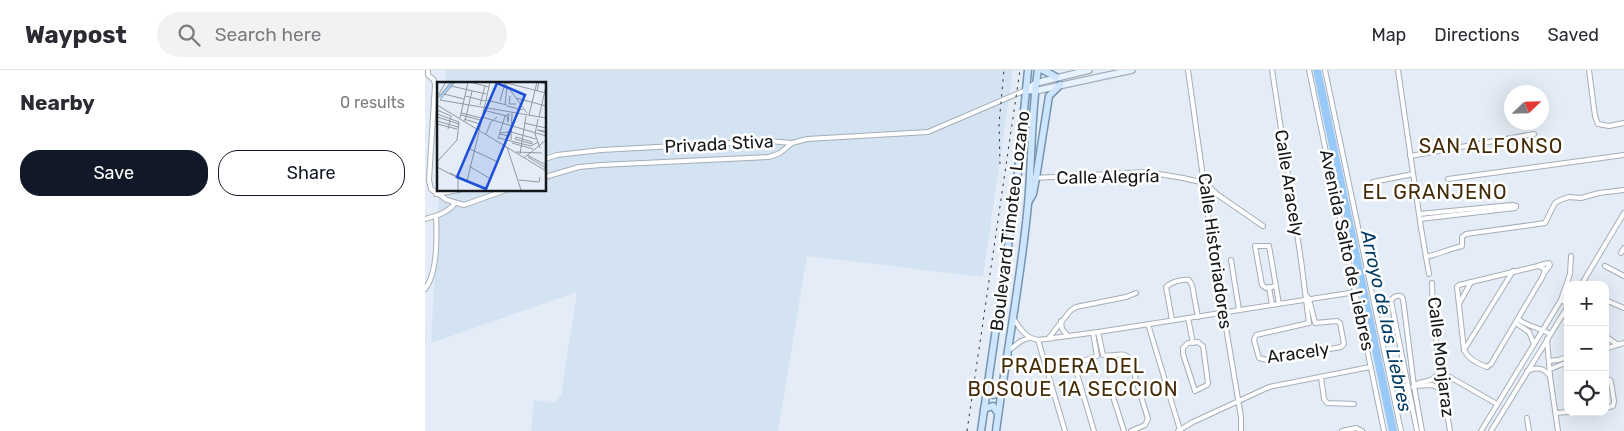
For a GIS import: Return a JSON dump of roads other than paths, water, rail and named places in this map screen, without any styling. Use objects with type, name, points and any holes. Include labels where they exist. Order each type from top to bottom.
[{"type":"main road","name":"Boulevard Timoteo Lozano","points":[[981,431],[1016,192],[1028,70]]},
{"type":"main road","name":"Boulevard Timoteo Lozano","points":[[996,431],[1033,178],[1035,91],[1038,70]]},
{"type":"main road","points":[[1043,70],[1056,77]]},
{"type":"main road","points":[[1026,90],[1036,83],[1069,72],[1089,70]]},
{"type":"main road","points":[[1026,90],[1035,91],[1132,70]]},
{"type":"main road","points":[[1033,178],[1049,96],[1060,85]]},
{"type":"main road","points":[[988,385],[992,395],[997,394],[1002,388]]},
{"type":"main road","points":[[984,409],[993,406],[998,413]]},
{"type":"street","points":[[428,70],[428,75],[434,80],[435,85],[429,184],[436,194],[464,205],[503,191]]},
{"type":"street","name":"Calle Historiadores","points":[[1188,70],[1223,312],[1239,401],[1241,431]]},
{"type":"street","name":"Calle Aracely","points":[[1272,70],[1307,298]]},
{"type":"street","name":"Avenida Salto de Liebres","points":[[1309,70],[1384,431]]},
{"type":"street","name":"Avenida Salto de Liebres","points":[[1325,70],[1401,431]]},
{"type":"street","name":"Calle Monjaraz","points":[[1398,70],[1429,274]]},
{"type":"street","points":[[1589,70],[1595,116],[1598,124],[1609,126],[1624,123]]},
{"type":"street","points":[[792,143],[807,139],[928,132],[1026,90]]},
{"type":"street","points":[[1410,156],[1535,134]]},
{"type":"street","name":"Privada Stiva","points":[[546,159],[557,155],[601,150],[769,141],[792,143]]},
{"type":"street","name":"Privada Stiva","points":[[546,177],[579,168],[601,165],[769,157],[780,153],[792,143]]},
{"type":"street","points":[[1448,179],[1624,155]]},
{"type":"street","name":"Calle Alegría","points":[[1033,178],[1147,172],[1205,183]]},
{"type":"street","points":[[1373,182],[1413,174]]},
{"type":"street","points":[[1205,183],[1219,196],[1263,226]]},
{"type":"street","points":[[1426,257],[1441,254],[1461,246],[1463,236],[1466,234],[1545,223],[1555,203],[1565,198],[1581,198],[1599,193],[1624,190]]},
{"type":"street","points":[[436,194],[453,191]]},
{"type":"street","points":[[427,218],[436,216],[451,208],[455,203]]},
{"type":"street","points":[[1420,216],[1498,208]]},
{"type":"street","points":[[1583,281],[1624,213]]},
{"type":"street","points":[[425,289],[432,278],[437,231],[436,216]]},
{"type":"street","points":[[1276,286],[1262,285],[1255,246],[1269,246],[1276,286],[1279,304]]},
{"type":"street","points":[[1481,431],[1561,300],[1568,283],[1571,256]]},
{"type":"street","points":[[1231,260],[1239,310]]},
{"type":"street","points":[[1538,266],[1544,267],[1545,272],[1517,321],[1487,367],[1470,358],[1464,350],[1457,287],[1513,271],[1538,266]]},
{"type":"street","points":[[1605,266],[1624,276]]},
{"type":"street","points":[[1464,350],[1513,271]]},
{"type":"street","points":[[1172,320],[1166,287],[1171,283],[1186,280],[1191,282],[1197,316]]},
{"type":"street","points":[[1458,305],[1471,282]]},
{"type":"street","name":"Calle Monjaraz","points":[[1432,283],[1432,301],[1450,431]]},
{"type":"street","points":[[1269,287],[1272,305]]},
{"type":"street","points":[[1013,316],[1029,338],[1038,340],[1095,333],[1307,298],[1356,292]]},
{"type":"street","points":[[1048,339],[1070,311],[1082,305],[1126,297],[1137,293]]},
{"type":"street","points":[[1417,431],[1391,301],[1397,296],[1401,296],[1403,299],[1414,386],[1422,431]]},
{"type":"street","name":"Aracely","points":[[1307,298],[1315,323],[1337,321],[1340,323],[1343,345],[1267,360],[1260,359],[1257,356],[1254,340],[1256,335],[1309,323],[1307,298]]},
{"type":"street","points":[[1609,302],[1624,308]]},
{"type":"street","points":[[1491,431],[1564,311]]},
{"type":"street","points":[[1187,318],[1193,342]]},
{"type":"street","points":[[1061,321],[1062,330],[1067,336]]},
{"type":"street","points":[[1517,321],[1550,334]]},
{"type":"street","points":[[1517,321],[1529,332],[1534,344]]},
{"type":"street","points":[[1148,324],[1179,430],[1262,390],[1280,384],[1370,367]]},
{"type":"street","points":[[1094,431],[1075,367],[1079,363],[1097,356],[1095,333]]},
{"type":"street","points":[[1095,333],[1103,355],[1124,354],[1130,360],[1148,419],[1145,425],[1131,431]]},
{"type":"street","points":[[1007,352],[1029,338]]},
{"type":"street","points":[[1547,338],[1549,369],[1558,431]]},
{"type":"street","points":[[1609,338],[1618,344]]},
{"type":"street","points":[[1038,340],[1065,431]]},
{"type":"street","points":[[1193,342],[1200,342],[1203,346],[1208,383],[1197,391],[1194,390],[1183,350],[1185,345],[1193,342]]},
{"type":"street","points":[[1609,347],[1623,343]]},
{"type":"street","points":[[1549,361],[1564,359]]},
{"type":"street","points":[[1549,369],[1564,361]]},
{"type":"street","points":[[1527,372],[1541,368],[1550,376]]},
{"type":"street","points":[[1410,392],[1414,386],[1431,380],[1441,372],[1497,404]]},
{"type":"street","points":[[1517,372],[1523,378]]},
{"type":"street","points":[[1321,377],[1327,403],[1354,404]]},
{"type":"street","points":[[1431,380],[1432,385]]},
{"type":"street","points":[[1609,380],[1614,401],[1613,406],[1609,407]]},
{"type":"street","points":[[1108,381],[1124,431]]},
{"type":"street","points":[[1408,382],[1414,386],[1432,385],[1443,390]]},
{"type":"street","points":[[1556,413],[1564,412]]},
{"type":"street","points":[[1527,418],[1529,431]]},
{"type":"street","points":[[1342,431],[1356,428],[1362,431]]},
{"type":"waterway","name":"Arroyo de las Liebres","points":[[1317,70],[1393,431]]},
{"type":"railway","points":[[1000,164],[999,124],[1004,70]]},
{"type":"railway","points":[[967,431],[1020,70]]},
{"type":"district","name":"SAN ALFONSO","points":[[1491,146]]},
{"type":"district","name":"EL GRANJENO","points":[[1435,192]]},
{"type":"district","name":"PRADERA DEL BOSQUE 1A SECCION","points":[[1073,378]]}]
